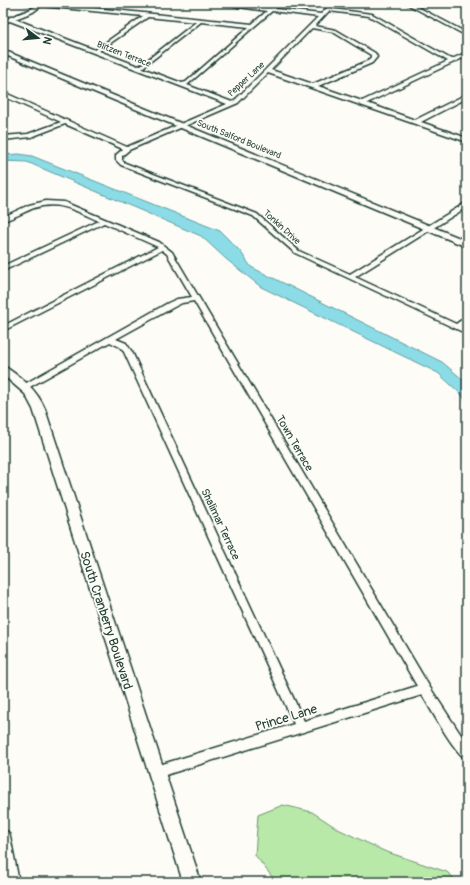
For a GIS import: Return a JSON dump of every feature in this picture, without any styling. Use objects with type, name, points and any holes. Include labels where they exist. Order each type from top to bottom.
[{"type":"street","points":[[23,3],[253,26]]},
{"type":"street","points":[[213,3],[323,16]]},
{"type":"street","points":[[182,85],[188,82],[279,3]]},
{"type":"street","name":"Pepper Lane","points":[[127,149],[232,104],[238,100],[335,3]]},
{"type":"street","points":[[407,3],[467,35]]},
{"type":"street","points":[[3,22],[31,11],[42,4]]},
{"type":"street","points":[[328,10],[370,15],[453,61]]},
{"type":"street","points":[[94,52],[101,49],[148,15]]},
{"type":"street","name":"Blitzen Terrace","points":[[10,19],[232,104]]},
{"type":"street","points":[[137,68],[143,66],[200,21]]},
{"type":"street","points":[[312,27],[337,32],[373,54],[374,57],[370,62],[314,86]]},
{"type":"street","name":"South Salford Boulevard","points":[[3,52],[467,244]]},
{"type":"street","points":[[363,104],[467,54]]},
{"type":"street","points":[[267,71],[467,140]]},
{"type":"street","points":[[3,94],[127,149]]},
{"type":"street","points":[[416,122],[467,96]]},
{"type":"street","points":[[3,138],[28,136],[65,122]]},
{"type":"street","name":"Tonkin Drive","points":[[127,149],[118,157],[123,164],[255,215],[264,221],[293,250],[467,332]]},
{"type":"street","name":"Town Terrace","points":[[3,219],[37,204],[53,202],[66,204],[163,247],[170,253],[425,689],[467,754]]},
{"type":"street","points":[[350,277],[467,204]]},
{"type":"street","points":[[3,269],[104,221]]},
{"type":"street","points":[[3,329],[163,247]]},
{"type":"street","points":[[25,386],[171,305],[180,301],[196,298]]},
{"type":"street","points":[[457,327],[467,318]]},
{"type":"street","name":"Shalimar Terrace","points":[[111,338],[123,345],[128,352],[300,727]]},
{"type":"street","name":"South Cranberry Boulevard","points":[[3,370],[25,386],[33,396],[39,409],[192,882]]},
{"type":"street","name":"Prince Lane","points":[[156,772],[425,689]]},
{"type":"street","points":[[3,836],[12,882]]},
{"type":"green space","points":[[283,805],[312,812],[338,829],[384,851],[447,872],[458,882],[276,882],[255,855],[258,815]]},
{"type":"water","points":[[19,154],[32,156],[220,231],[240,251],[251,267],[442,362],[467,383],[467,404],[462,395],[438,373],[261,287],[226,259],[201,236],[27,162],[3,161],[3,155]]}]
